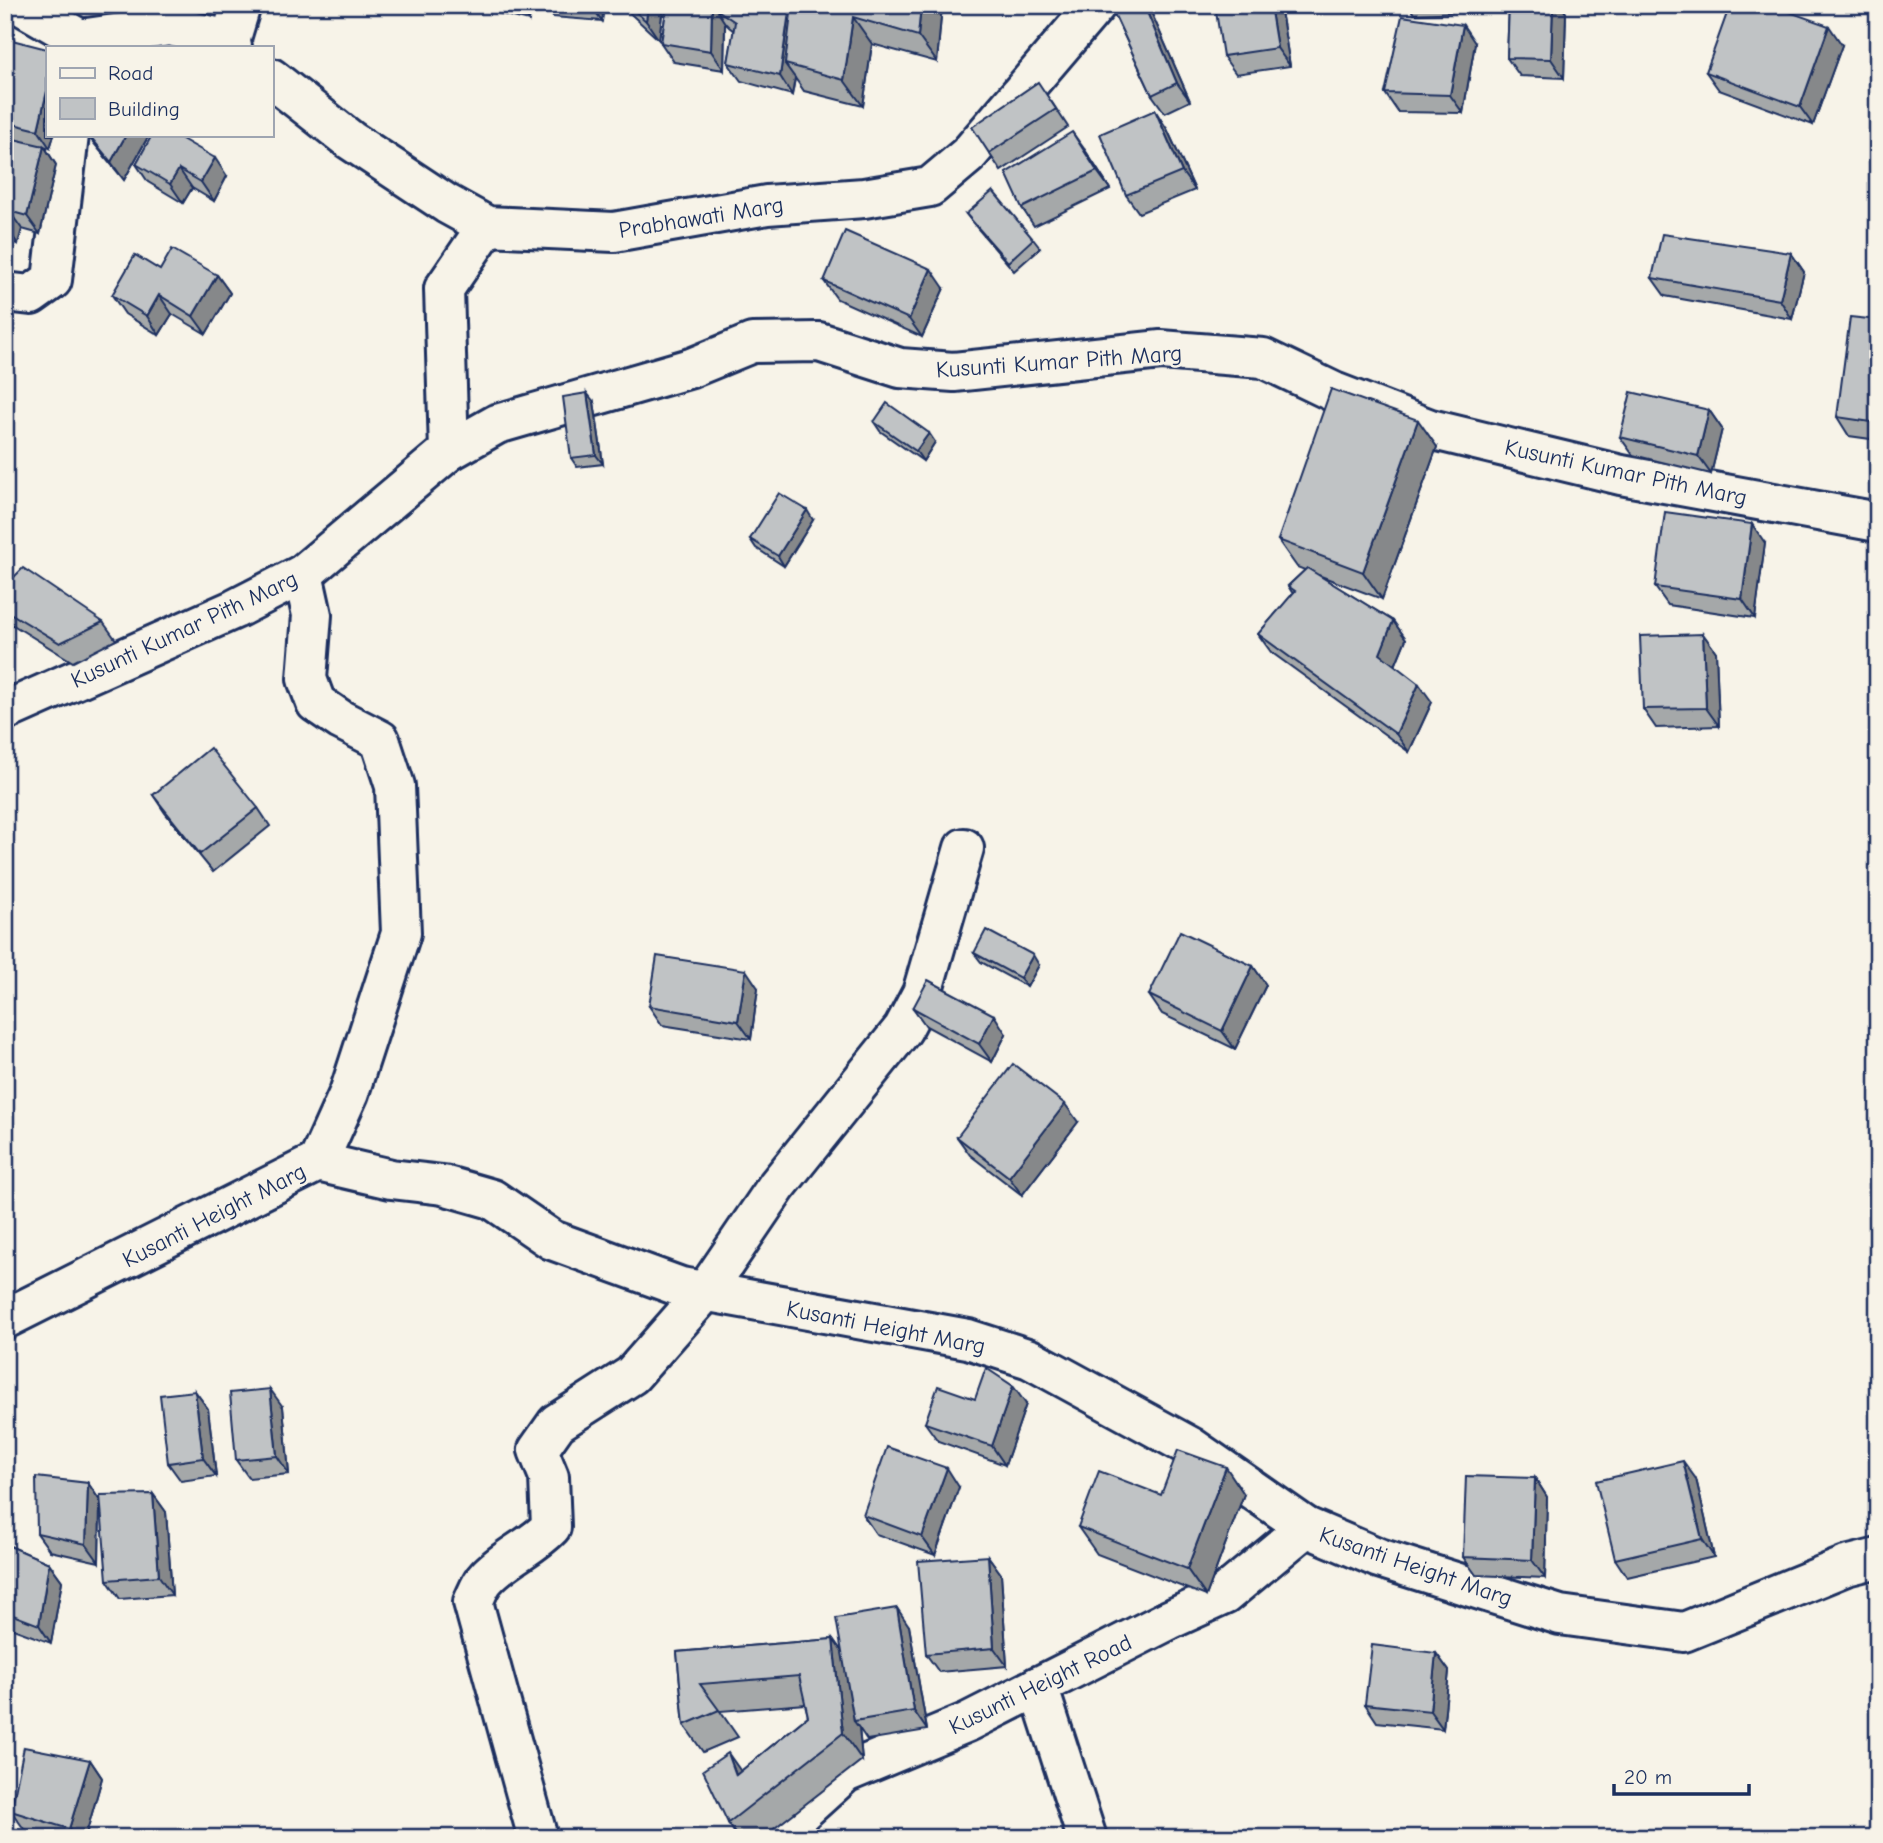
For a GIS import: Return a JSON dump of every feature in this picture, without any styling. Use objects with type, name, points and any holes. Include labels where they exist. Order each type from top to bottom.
[{"type":"street","points":[[21,5],[80,43],[170,26],[220,38],[230,46],[241,5]]},
{"type":"street","name":"Prabhawati Marg","points":[[273,80],[350,140],[447,204],[487,226],[614,232],[767,205],[864,198],[930,187],[968,155],[1089,6]]},
{"type":"street","points":[[5,292],[31,295],[52,280],[69,136]]},
{"type":"street","points":[[449,451],[444,289],[487,226]]},
{"type":"street","name":"Kusunti Kumar Pith Marg","points":[[5,711],[235,609],[303,574],[449,451],[497,424],[691,368],[752,343],[820,342],[900,368],[954,372],[1161,350],[1263,358],[1334,392],[1430,429],[1621,475],[1878,522]]},
{"type":"street","points":[[303,574],[312,615],[307,679],[316,703],[341,720],[380,740],[395,786],[401,933],[349,1093],[318,1162]]},
{"type":"street","points":[[538,1838],[473,1602],[485,1579],[503,1562],[538,1540],[551,1527],[549,1476],[538,1450],[556,1423],[632,1375],[705,1292],[777,1186],[903,1029],[922,993],[964,848]]},
{"type":"street","name":"Kusanti Height Marg","points":[[5,1319],[318,1162],[391,1179],[443,1185],[492,1199],[552,1240],[681,1287],[968,1339],[1030,1359],[1191,1447],[1306,1527],[1379,1558],[1560,1615],[1684,1632],[1846,1566],[1878,1558]]},
{"type":"street","name":"Kusunti Height Road","points":[[773,1838],[845,1773],[968,1722],[1224,1595],[1306,1527]]},
{"type":"street","points":[[1038,1686],[1087,1838]]},
{"type":"building","points":[[628,5],[648,5],[646,21]]},
{"type":"building","points":[[667,5],[712,5],[711,51],[661,43]]},
{"type":"building","points":[[716,5],[790,5],[780,76],[728,63],[735,22],[716,9]]},
{"type":"building","points":[[792,5],[921,5],[918,36],[853,17],[844,80],[785,64]]},
{"type":"building","points":[[1110,5],[1144,5],[1177,83],[1152,95]]},
{"type":"building","points":[[1215,5],[1270,5],[1277,48],[1223,56]]},
{"type":"building","points":[[1509,5],[1553,5],[1551,59],[1507,58]]},
{"type":"building","points":[[1730,5],[1770,5],[1829,26],[1800,107],[1706,72]]},
{"type":"building","points":[[1402,16],[1463,25],[1450,95],[1385,93]]},
{"type":"building","points":[[12,40],[46,49],[46,95],[38,130],[5,122],[5,62]]},
{"type":"building","points":[[1038,82],[1056,109],[989,153],[972,127]]},
{"type":"building","points":[[1155,110],[1182,172],[1126,195],[1100,134]]},
{"type":"building","points":[[1072,132],[1097,171],[1022,208],[1006,173]]},
{"type":"building","points":[[90,136],[125,136],[111,162]]},
{"type":"building","points":[[151,136],[177,136],[215,158],[201,182],[179,169],[170,184],[136,164]]},
{"type":"building","points":[[5,137],[44,146],[27,216],[9,211],[5,226]]},
{"type":"building","points":[[993,191],[1033,239],[1008,262],[966,214]]},
{"type":"building","points":[[845,231],[931,269],[909,319],[824,281]]},
{"type":"building","points":[[1662,234],[1791,253],[1780,300],[1652,278]]},
{"type":"building","points":[[172,249],[217,275],[193,316],[159,295],[147,316],[112,295],[135,255],[160,270]]},
{"type":"building","points":[[1850,317],[1878,320],[1878,423],[1837,417]]},
{"type":"building","points":[[1331,389],[1418,420],[1363,572],[1278,540]]},
{"type":"building","points":[[1631,392],[1709,410],[1698,456],[1620,437]]},
{"type":"building","points":[[587,393],[596,455],[571,458],[563,397]]},
{"type":"building","points":[[887,403],[929,433],[916,451],[874,422]]},
{"type":"building","points":[[779,493],[807,510],[778,556],[750,539]]},
{"type":"building","points":[[1665,512],[1752,524],[1742,599],[1655,587]]},
{"type":"building","points":[[23,568],[103,622],[60,643],[5,610],[5,586]]},
{"type":"building","points":[[1307,568],[1393,621],[1380,654],[1419,684],[1396,734],[1258,634],[1295,591],[1288,586]]},
{"type":"building","points":[[1703,634],[1706,708],[1643,709],[1640,636]]},
{"type":"building","points":[[210,748],[258,808],[200,854],[153,795]]},
{"type":"building","points":[[986,930],[1033,955],[1020,978],[974,953]]},
{"type":"building","points":[[1180,931],[1253,966],[1222,1031],[1149,995]]},
{"type":"building","points":[[657,956],[746,970],[738,1021],[649,1006]]},
{"type":"building","points":[[928,980],[994,1015],[979,1044],[913,1008]]},
{"type":"building","points":[[1013,1064],[1065,1104],[1009,1177],[957,1137]]},
{"type":"building","points":[[986,1368],[1013,1386],[992,1446],[925,1423],[938,1386],[975,1399]]},
{"type":"building","points":[[270,1389],[277,1456],[236,1460],[230,1393]]},
{"type":"building","points":[[195,1391],[203,1458],[168,1463],[160,1395]]},
{"type":"building","points":[[887,1447],[947,1468],[922,1537],[863,1515]]},
{"type":"building","points":[[1178,1450],[1226,1467],[1187,1569],[1078,1527],[1099,1471],[1161,1495]]},
{"type":"building","points":[[1683,1461],[1702,1539],[1615,1559],[1596,1481]]},
{"type":"building","points":[[1466,1476],[1535,1478],[1532,1560],[1463,1557]]},
{"type":"building","points":[[36,1477],[88,1483],[86,1544],[37,1533]]},
{"type":"building","points":[[153,1494],[159,1576],[107,1580],[100,1495]]},
{"type":"building","points":[[5,1544],[49,1563],[39,1625],[5,1612]]},
{"type":"building","points":[[988,1556],[994,1648],[926,1654],[918,1561]]},
{"type":"building","points":[[897,1608],[914,1711],[854,1721],[836,1618]]},
{"type":"building","points":[[833,1639],[843,1733],[728,1823],[703,1770],[728,1753],[736,1775],[808,1716],[799,1676],[700,1684],[719,1710],[684,1725],[677,1652]]},
{"type":"building","points":[[1372,1645],[1436,1653],[1430,1711],[1365,1704]]},
{"type":"building","points":[[24,1747],[90,1760],[69,1829],[11,1811]]}]
